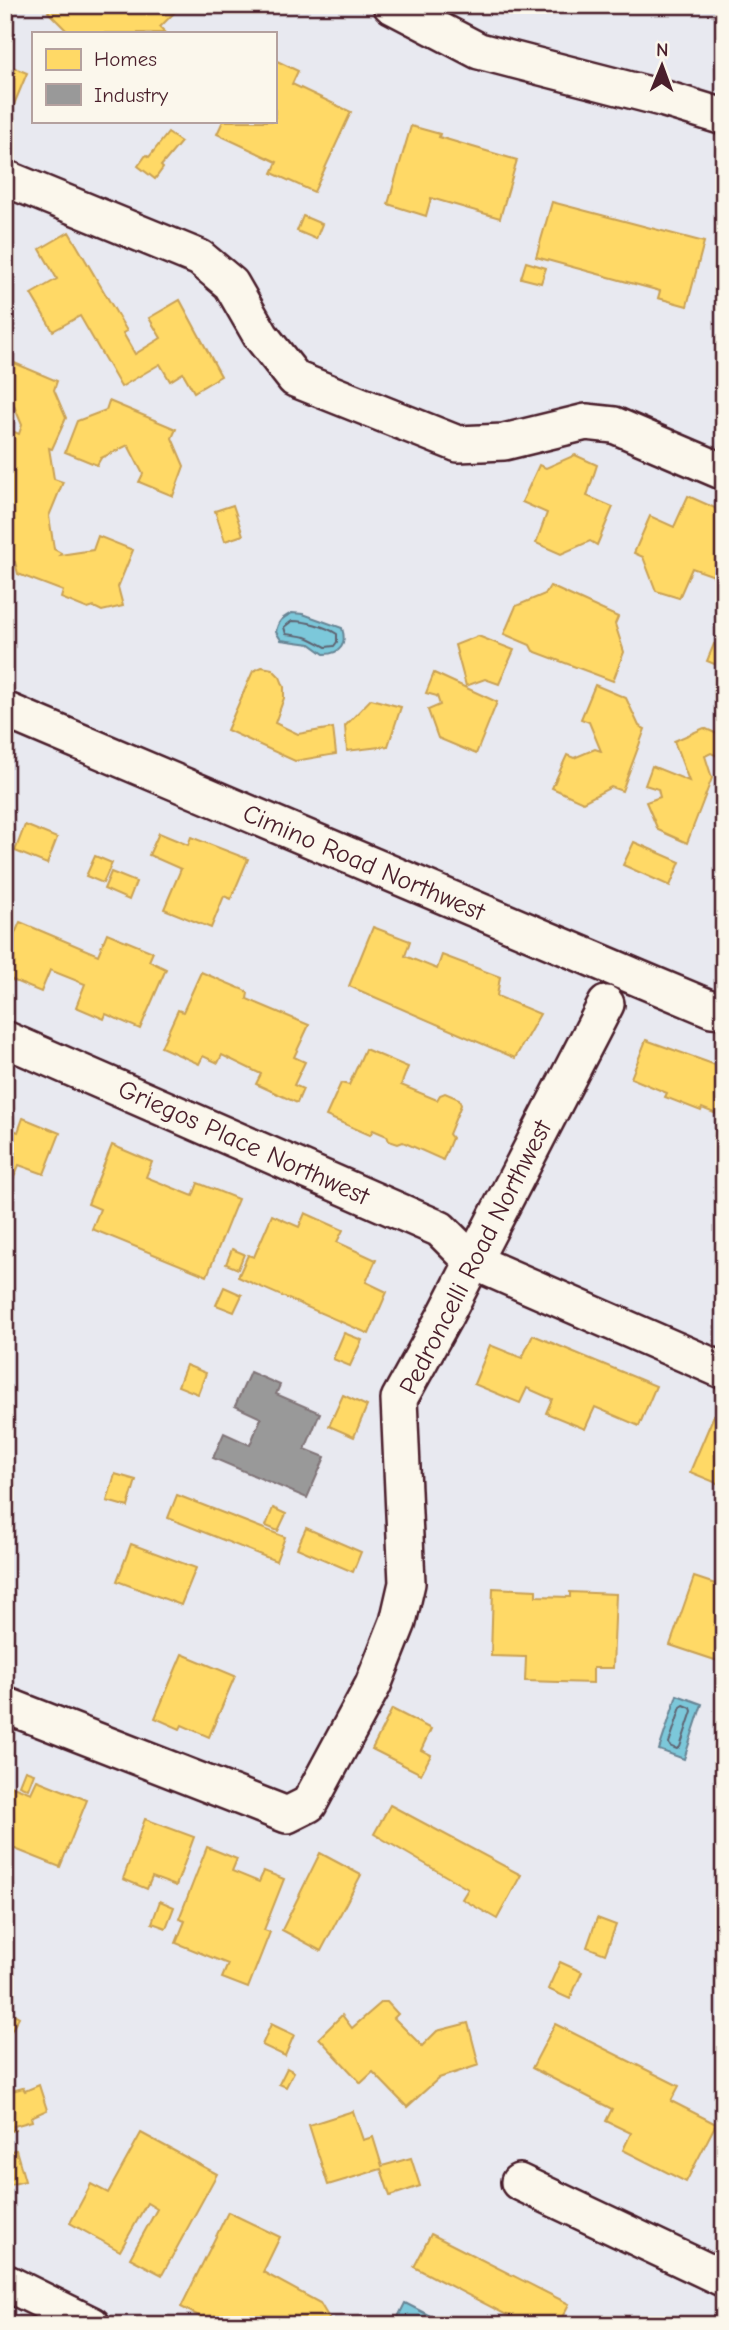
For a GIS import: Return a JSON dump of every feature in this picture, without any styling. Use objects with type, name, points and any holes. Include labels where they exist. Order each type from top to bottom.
[{"type":"street","points":[[391,5],[479,51],[724,117]]},
{"type":"street","points":[[5,178],[200,258],[231,284],[261,336],[295,379],[458,444],[504,442],[586,422],[614,425],[724,472]]},
{"type":"street","name":"Cimino Road Northwest","points":[[5,710],[712,1009],[724,1010]]},
{"type":"street","name":"Pedroncelli Road Northwest","points":[[5,1705],[287,1815],[309,1804],[373,1685],[398,1622],[407,1583],[399,1399],[446,1314],[606,1004]]},
{"type":"street","name":"Griegos Place Northwest","points":[[5,1039],[440,1228],[472,1261]]},
{"type":"street","points":[[472,1261],[724,1371]]},
{"type":"street","points":[[519,2182],[724,2279]]},
{"type":"street","points":[[5,2282],[92,2325]]},
{"type":"water","points":[[292,613],[303,614],[342,628],[344,639],[341,647],[335,652],[324,654],[310,644],[281,640],[276,632],[278,625]]},
{"type":"water","points":[[677,1695],[702,1704],[684,1759],[659,1750]]},
{"type":"water","points":[[405,2303],[446,2324],[394,2325]]},
{"type":"building: Homes","points":[[55,5],[182,5],[160,27],[165,32],[68,32],[48,12]]},
{"type":"building: Homes","points":[[276,60],[298,71],[292,84],[351,112],[314,192],[272,173],[277,162],[217,134],[223,122],[276,122]]},
{"type":"building: Homes","points":[[5,64],[27,73],[8,119],[5,118]]},
{"type":"building: Homes","points":[[411,126],[517,160],[500,218],[431,198],[426,216],[388,204]]},
{"type":"building: Homes","points":[[168,133],[181,142],[161,166],[163,168],[155,179],[138,166]]},
{"type":"building: Homes","points":[[552,202],[704,242],[687,306],[658,298],[660,291],[536,257]]},
{"type":"building: Homes","points":[[303,216],[322,224],[316,239],[297,231]]},
{"type":"building: Homes","points":[[69,232],[127,331],[123,333],[135,354],[161,338],[149,318],[180,300],[221,376],[194,392],[183,373],[170,381],[160,364],[121,387],[80,316],[53,331],[31,294],[57,279],[40,249]]},
{"type":"building: Homes","points":[[526,262],[546,268],[541,283],[521,278]]},
{"type":"building: Homes","points":[[5,359],[57,381],[54,390],[66,418],[52,449],[49,448],[54,479],[63,482],[49,516],[54,549],[61,553],[60,555],[93,550],[98,536],[133,550],[118,587],[123,606],[102,611],[94,607],[88,609],[61,598],[63,591],[18,574],[15,562],[5,564],[5,443],[10,430],[19,434],[22,425],[10,396],[5,399]]},
{"type":"building: Homes","points":[[109,401],[176,429],[172,438],[184,466],[173,496],[139,482],[143,474],[128,445],[101,458],[97,465],[65,452],[77,421],[106,410]]},
{"type":"building: Homes","points":[[575,455],[597,465],[587,496],[613,507],[597,545],[590,541],[561,554],[536,543],[547,513],[522,502],[539,465],[546,468]]},
{"type":"building: Homes","points":[[688,496],[715,508],[724,537],[724,560],[717,577],[692,568],[679,598],[656,591],[643,557],[634,553],[650,516],[674,527]]},
{"type":"building: Homes","points":[[233,505],[243,535],[225,541],[215,511]]},
{"type":"building: Homes","points":[[550,586],[618,617],[615,624],[624,652],[613,681],[533,651],[530,645],[504,634],[516,606],[545,594]]},
{"type":"building: Homes","points":[[478,636],[514,650],[499,684],[485,679],[466,686],[455,645]]},
{"type":"building: Homes","points":[[714,644],[724,648],[724,668],[707,661]]},
{"type":"building: Homes","points":[[262,667],[272,669],[280,677],[284,687],[284,698],[275,723],[298,734],[333,728],[336,754],[295,761],[227,730],[253,671]]},
{"type":"building: Homes","points":[[434,673],[497,702],[476,754],[438,738],[428,710],[440,705],[437,696],[426,693]]},
{"type":"building: Homes","points":[[595,685],[626,698],[639,726],[645,729],[622,791],[611,787],[583,802],[552,788],[567,755],[574,758],[595,749],[601,751],[589,722],[581,719]]},
{"type":"building: Homes","points":[[371,699],[401,707],[388,746],[347,751],[345,726]]},
{"type":"building: Homes","points":[[704,728],[724,737],[724,755],[722,758],[711,753],[705,756],[712,778],[687,843],[658,830],[646,802],[660,797],[658,789],[645,785],[652,766],[689,781],[674,741]]},
{"type":"building: Homes","points":[[25,825],[57,838],[47,864],[15,851]]},
{"type":"building: Homes","points":[[159,833],[188,845],[191,837],[248,859],[231,899],[224,896],[211,928],[164,909],[181,869],[149,855]]},
{"type":"building: Homes","points":[[634,842],[680,862],[670,886],[623,865]]},
{"type":"building: Homes","points":[[95,856],[112,863],[103,883],[86,876]]},
{"type":"building: Homes","points":[[111,872],[136,882],[129,900],[104,889]]},
{"type":"building: Homes","points":[[20,922],[98,955],[107,933],[153,952],[149,961],[166,969],[140,1029],[106,1014],[104,1019],[76,1007],[85,984],[50,970],[41,992],[5,977],[5,956]]},
{"type":"building: Homes","points":[[373,927],[410,941],[405,956],[437,969],[442,955],[500,977],[497,996],[540,1014],[515,1058],[349,986]]},
{"type":"building: Homes","points":[[201,972],[244,990],[248,993],[247,999],[309,1025],[294,1057],[305,1062],[294,1085],[303,1089],[297,1103],[256,1084],[261,1074],[222,1055],[218,1063],[203,1056],[199,1064],[161,1047],[178,1010],[183,1012]]},
{"type":"building: Homes","points":[[646,1040],[724,1068],[724,1117],[665,1097],[667,1093],[631,1078]]},
{"type":"building: Homes","points":[[365,1049],[408,1067],[401,1085],[437,1100],[445,1093],[459,1099],[461,1105],[449,1134],[452,1138],[443,1160],[403,1142],[398,1144],[389,1141],[387,1136],[373,1130],[370,1135],[326,1116],[341,1083],[349,1085]]},
{"type":"building: Homes","points":[[23,1118],[60,1133],[44,1174],[19,1165],[13,1180],[5,1177],[5,1120],[10,1122],[8,1128],[18,1132]]},
{"type":"building: Homes","points":[[112,1145],[152,1162],[146,1177],[193,1196],[198,1183],[238,1199],[207,1276],[92,1229],[100,1209],[88,1204]]},
{"type":"building: Homes","points":[[305,1213],[343,1230],[337,1242],[376,1260],[366,1282],[387,1292],[369,1334],[238,1277],[248,1255],[254,1257],[272,1215],[299,1227]]},
{"type":"building: Homes","points":[[232,1249],[244,1254],[238,1269],[226,1264]]},
{"type":"building: Homes","points":[[224,1287],[242,1295],[234,1312],[216,1305]]},
{"type":"building: Homes","points":[[344,1333],[362,1340],[350,1366],[333,1359]]},
{"type":"building: Homes","points":[[533,1335],[656,1386],[639,1426],[595,1407],[585,1429],[546,1413],[552,1399],[527,1388],[520,1403],[474,1384],[490,1345],[522,1358]]},
{"type":"building: Homes","points":[[186,1365],[206,1373],[198,1394],[178,1386]]},
{"type":"building: Homes","points":[[343,1395],[367,1406],[354,1437],[329,1426]]},
{"type":"building: Homes","points":[[714,1415],[724,1419],[724,1486],[690,1472]]},
{"type":"building: Homes","points":[[115,1474],[136,1480],[128,1507],[107,1501]]},
{"type":"building: Homes","points":[[177,1495],[285,1537],[276,1561],[168,1518]]},
{"type":"building: Homes","points":[[273,1508],[286,1514],[278,1531],[266,1526]]},
{"type":"building: Homes","points":[[306,1528],[361,1552],[353,1572],[297,1548]]},
{"type":"building: Homes","points":[[131,1544],[196,1568],[181,1605],[117,1581]]},
{"type":"building: Homes","points":[[694,1577],[724,1587],[720,1599],[724,1601],[724,1663],[670,1645]]},
{"type":"building: Homes","points":[[493,1588],[536,1590],[536,1596],[570,1597],[570,1592],[616,1594],[613,1668],[593,1668],[593,1683],[525,1681],[526,1657],[491,1656]]},
{"type":"building: Homes","points":[[182,1654],[235,1676],[209,1737],[182,1725],[180,1729],[155,1718]]},
{"type":"building: Homes","points":[[392,1709],[431,1729],[421,1750],[431,1755],[421,1774],[372,1749]]},
{"type":"building: Homes","points":[[25,1770],[34,1773],[28,1789],[19,1785]]},
{"type":"building: Homes","points":[[37,1780],[87,1800],[60,1867],[5,1845],[5,1783],[31,1793]]},
{"type":"building: Homes","points":[[390,1805],[521,1875],[497,1919],[462,1899],[468,1889],[374,1834]]},
{"type":"building: Homes","points":[[145,1819],[194,1837],[176,1886],[152,1877],[147,1889],[123,1879]]},
{"type":"building: Homes","points":[[207,1847],[237,1859],[232,1871],[259,1882],[264,1871],[284,1879],[264,1930],[270,1932],[248,1988],[222,1978],[228,1964],[176,1943],[185,1921],[179,1919]]},
{"type":"building: Homes","points":[[320,1853],[361,1875],[321,1951],[282,1930]]},
{"type":"building: Homes","points":[[160,1901],[174,1907],[166,1928],[152,1923]]},
{"type":"building: Homes","points":[[597,1918],[616,1925],[605,1954],[587,1947]]},
{"type":"building: Homes","points":[[560,1962],[582,1972],[570,1999],[548,1989]]},
{"type":"building: Homes","points":[[382,2002],[387,2002],[398,2014],[394,2018],[422,2046],[437,2031],[468,2023],[479,2065],[439,2078],[407,2107],[373,2072],[361,2083],[319,2038],[342,2015],[352,2028]]},
{"type":"building: Homes","points":[[5,2009],[19,2017],[5,2042]]},
{"type":"building: Homes","points":[[271,2024],[294,2035],[285,2056],[262,2045]]},
{"type":"building: Homes","points":[[555,2024],[679,2086],[671,2101],[716,2124],[686,2182],[623,2150],[631,2133],[606,2121],[612,2109],[532,2068]]},
{"type":"building: Homes","points":[[287,2068],[294,2072],[286,2087],[279,2084]]},
{"type":"building: Homes","points":[[39,2085],[47,2110],[31,2117],[32,2121],[14,2126],[15,2130],[6,2132],[11,2151],[16,2150],[25,2181],[5,2186],[5,2093],[23,2088],[25,2091]]},
{"type":"building: Homes","points":[[353,2111],[363,2140],[373,2137],[382,2166],[411,2158],[420,2186],[390,2196],[381,2169],[328,2185],[309,2125]]},
{"type":"building: Homes","points":[[141,2133],[217,2174],[162,2275],[130,2258],[157,2209],[147,2203],[120,2251],[70,2223],[91,2184],[108,2193]]},
{"type":"building: Homes","points":[[228,2212],[280,2237],[263,2272],[320,2303],[329,2318],[326,2325],[217,2325],[181,2307]]},
{"type":"building: Homes","points":[[431,2234],[569,2304],[558,2325],[526,2325],[414,2267]]},
{"type":"building: Industry","points":[[250,1372],[280,1385],[276,1394],[320,1413],[305,1449],[325,1457],[307,1498],[213,1458],[224,1433],[250,1445],[261,1418],[235,1406]]}]
